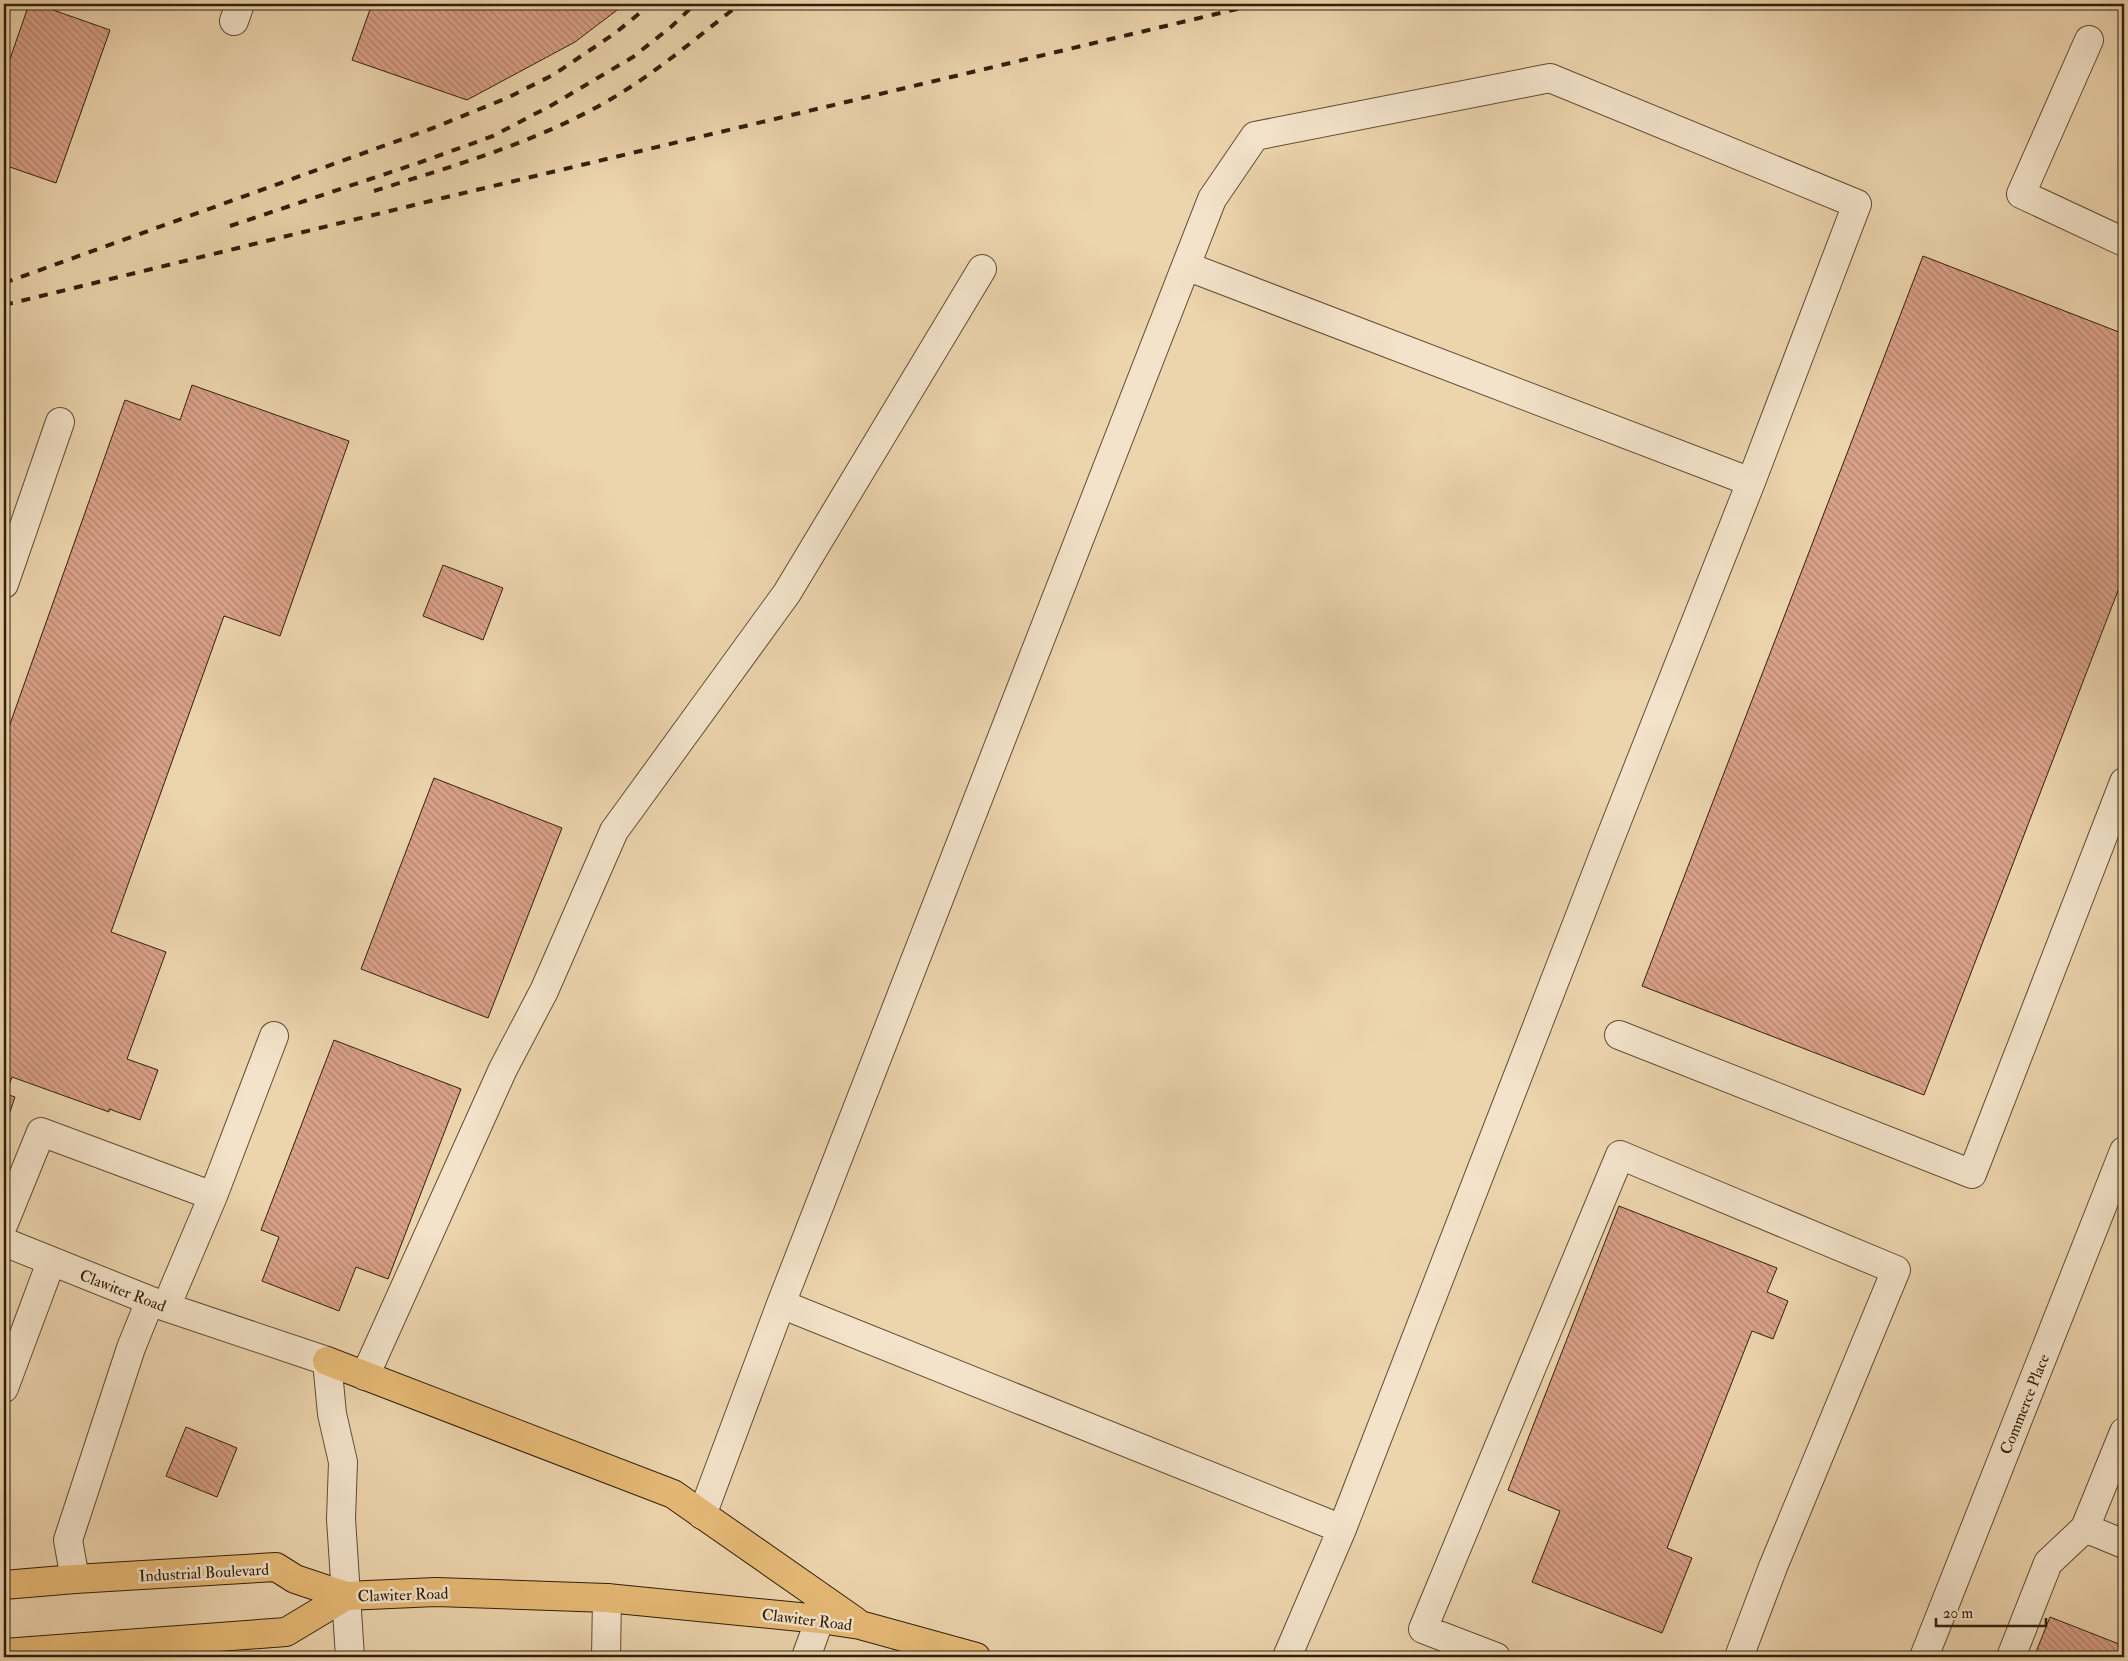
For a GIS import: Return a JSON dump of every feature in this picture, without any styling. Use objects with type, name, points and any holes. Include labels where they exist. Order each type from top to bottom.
[{"type":"main road","points":[[327,1361],[673,1494],[860,1625]]},
{"type":"main road","name":"Industrial Boulevard","points":[[4,1585],[75,1578],[276,1567],[295,1579],[346,1596]]},
{"type":"main road","name":"Clawiter Road","points":[[346,1596],[436,1592],[607,1598],[820,1619],[860,1625],[976,1657]]},
{"type":"main road","points":[[4,1653],[78,1652],[286,1632],[346,1596]]},
{"type":"street","points":[[2089,40],[2021,194],[2124,242]]},
{"type":"street","points":[[702,1514],[781,1304],[1212,199],[1255,136],[1550,78],[1857,204],[1752,482],[1605,850],[1342,1529],[1287,1657]]},
{"type":"street","points":[[1186,266],[1752,482]]},
{"type":"street","points":[[365,1376],[503,1069],[544,991],[614,830],[787,592],[982,269]]},
{"type":"street","points":[[4,584],[60,422]]},
{"type":"street","points":[[1619,1035],[1972,1174],[2124,782]]},
{"type":"street","points":[[75,1578],[68,1540],[131,1348],[158,1304],[213,1196],[274,1036]]},
{"type":"street","points":[[4,1223],[41,1132],[213,1196]]},
{"type":"street","name":"Commerce Place","points":[[1924,1657],[2124,1151]]},
{"type":"street","points":[[1496,1657],[1423,1628],[1620,1155],[1896,1270],[1739,1657]]},
{"type":"street","name":"Clawiter Road","points":[[4,1242],[158,1304],[327,1361],[332,1414],[343,1462],[341,1519],[346,1596]]},
{"type":"street","points":[[4,1388],[51,1262]]},
{"type":"street","points":[[781,1304],[1342,1529]]},
{"type":"street","points":[[2011,1657],[2048,1563],[2085,1528],[2124,1432]]},
{"type":"street","points":[[2085,1528],[2124,1544]]},
{"type":"street","points":[[346,1596],[350,1657]]},
{"type":"street","points":[[606,1657],[607,1598]]},
{"type":"street","points":[[806,1657],[820,1619]]},
{"type":"building","points":[[29,4],[36,4],[110,30],[56,183],[4,165],[4,76]]},
{"type":"building","points":[[372,4],[625,4],[575,42],[467,100],[352,60]]},
{"type":"building","points":[[1923,256],[2124,334],[2124,575],[1924,1095],[1642,986]]},
{"type":"building","points":[[192,385],[349,441],[280,636],[224,616],[111,932],[166,952],[127,1059],[158,1070],[140,1120],[109,1109],[109,1112],[12,1077],[6,1094],[15,1097],[4,1129],[4,741],[125,400],[180,420]]},
{"type":"building","points":[[4,419],[8,421],[4,434]]},
{"type":"building","points":[[443,565],[503,588],[483,640],[423,616]]},
{"type":"building","points":[[434,778],[562,828],[488,1018],[361,969]]},
{"type":"building","points":[[334,1040],[461,1089],[388,1279],[356,1267],[339,1311],[262,1281],[279,1237],[261,1230]]},
{"type":"building","points":[[1619,1206],[1777,1268],[1767,1292],[1788,1301],[1773,1339],[1752,1331],[1667,1548],[1692,1558],[1662,1633],[1532,1582],[1560,1511],[1508,1490]]},
{"type":"building","points":[[186,1427],[237,1448],[217,1497],[166,1476]]},
{"type":"building","points":[[2050,1617],[2124,1646],[2124,1657],[2034,1657]]},
{"type":"railway","points":[[4,283],[433,128],[507,98],[553,75],[614,34],[651,4]]},
{"type":"railway","points":[[230,226],[493,136],[552,105],[633,57],[672,26],[695,4]]},
{"type":"railway","points":[[374,191],[501,150],[592,110],[650,74],[738,4]]},
{"type":"railway","points":[[4,305],[447,197],[1258,4]]}]
